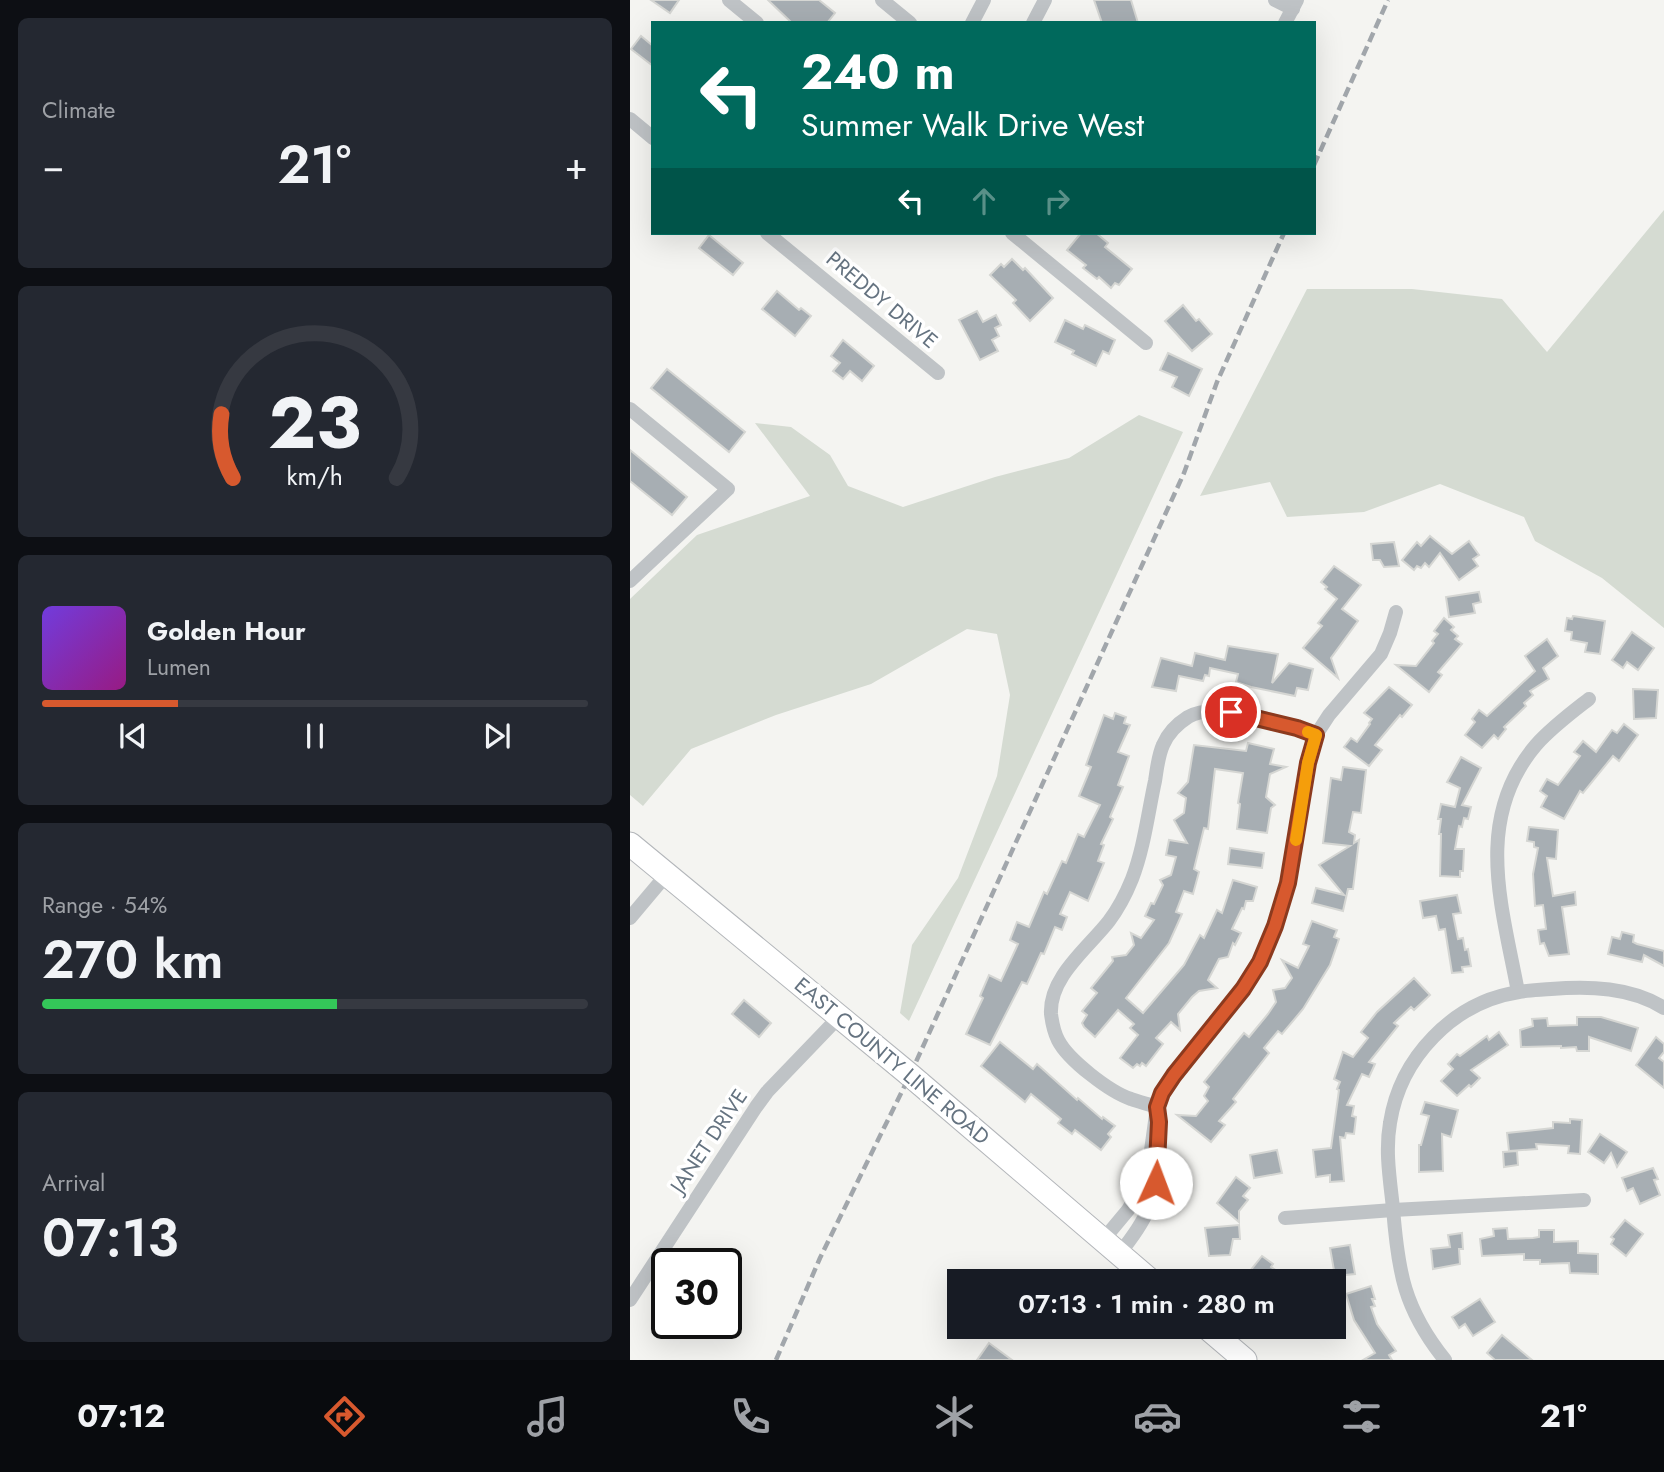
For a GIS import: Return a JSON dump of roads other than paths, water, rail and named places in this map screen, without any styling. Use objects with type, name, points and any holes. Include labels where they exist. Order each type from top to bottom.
[{"type":"main road","name":"EAST COUNTY LINE ROAD","points":[[630,844],[1138,1269]]},
{"type":"main road","points":[[1220,1339],[1245,1360]]},
{"type":"street","points":[[729,0],[755,21]]},
{"type":"street","points":[[882,0],[908,21]]},
{"type":"street","points":[[973,21],[984,0]]},
{"type":"street","points":[[1035,21],[1045,0]]},
{"type":"street","points":[[1275,0],[1295,4],[1286,21]]},
{"type":"street","points":[[630,119],[651,136]]},
{"type":"street","name":"PREDDY DRIVE","points":[[769,235],[937,373]]},
{"type":"street","points":[[1014,235],[1146,343]]},
{"type":"street","points":[[630,409],[728,489],[630,581]]},
{"type":"street","points":[[1111,1247],[1144,1182],[1157,1107],[1169,1081],[1243,989],[1272,936],[1288,883],[1308,763],[1316,735],[1329,715],[1381,653],[1396,612]]},
{"type":"street","points":[[1518,992],[1497,876],[1497,838],[1502,813],[1512,783],[1531,751],[1558,723],[1589,699]]},
{"type":"street","points":[[1157,1107],[1132,1100],[1109,1087],[1067,1053],[1057,1039],[1053,1026],[1053,998],[1060,979],[1111,918],[1132,879],[1161,749],[1174,728],[1195,713],[1219,710],[1316,735]]},
{"type":"street","points":[[630,918],[667,874]]},
{"type":"street","points":[[1445,1360],[1425,1334],[1410,1306],[1401,1275],[1393,1210],[1388,1144],[1393,1106],[1410,1066],[1434,1035],[1470,1010],[1518,992],[1596,987],[1640,997],[1664,1008]]},
{"type":"street","name":"JANET DRIVE","points":[[630,1300],[767,1091],[839,1017]]},
{"type":"street","points":[[1111,1247],[1140,1228],[1148,1213],[1156,1183],[1159,1122],[1157,1107]]},
{"type":"street","points":[[1285,1218],[1584,1200]]},
{"type":"railway","points":[[1316,161],[1388,0]]},
{"type":"railway","points":[[776,1360],[820,1258],[910,1075],[1184,473],[1217,382],[1283,235]]}]
